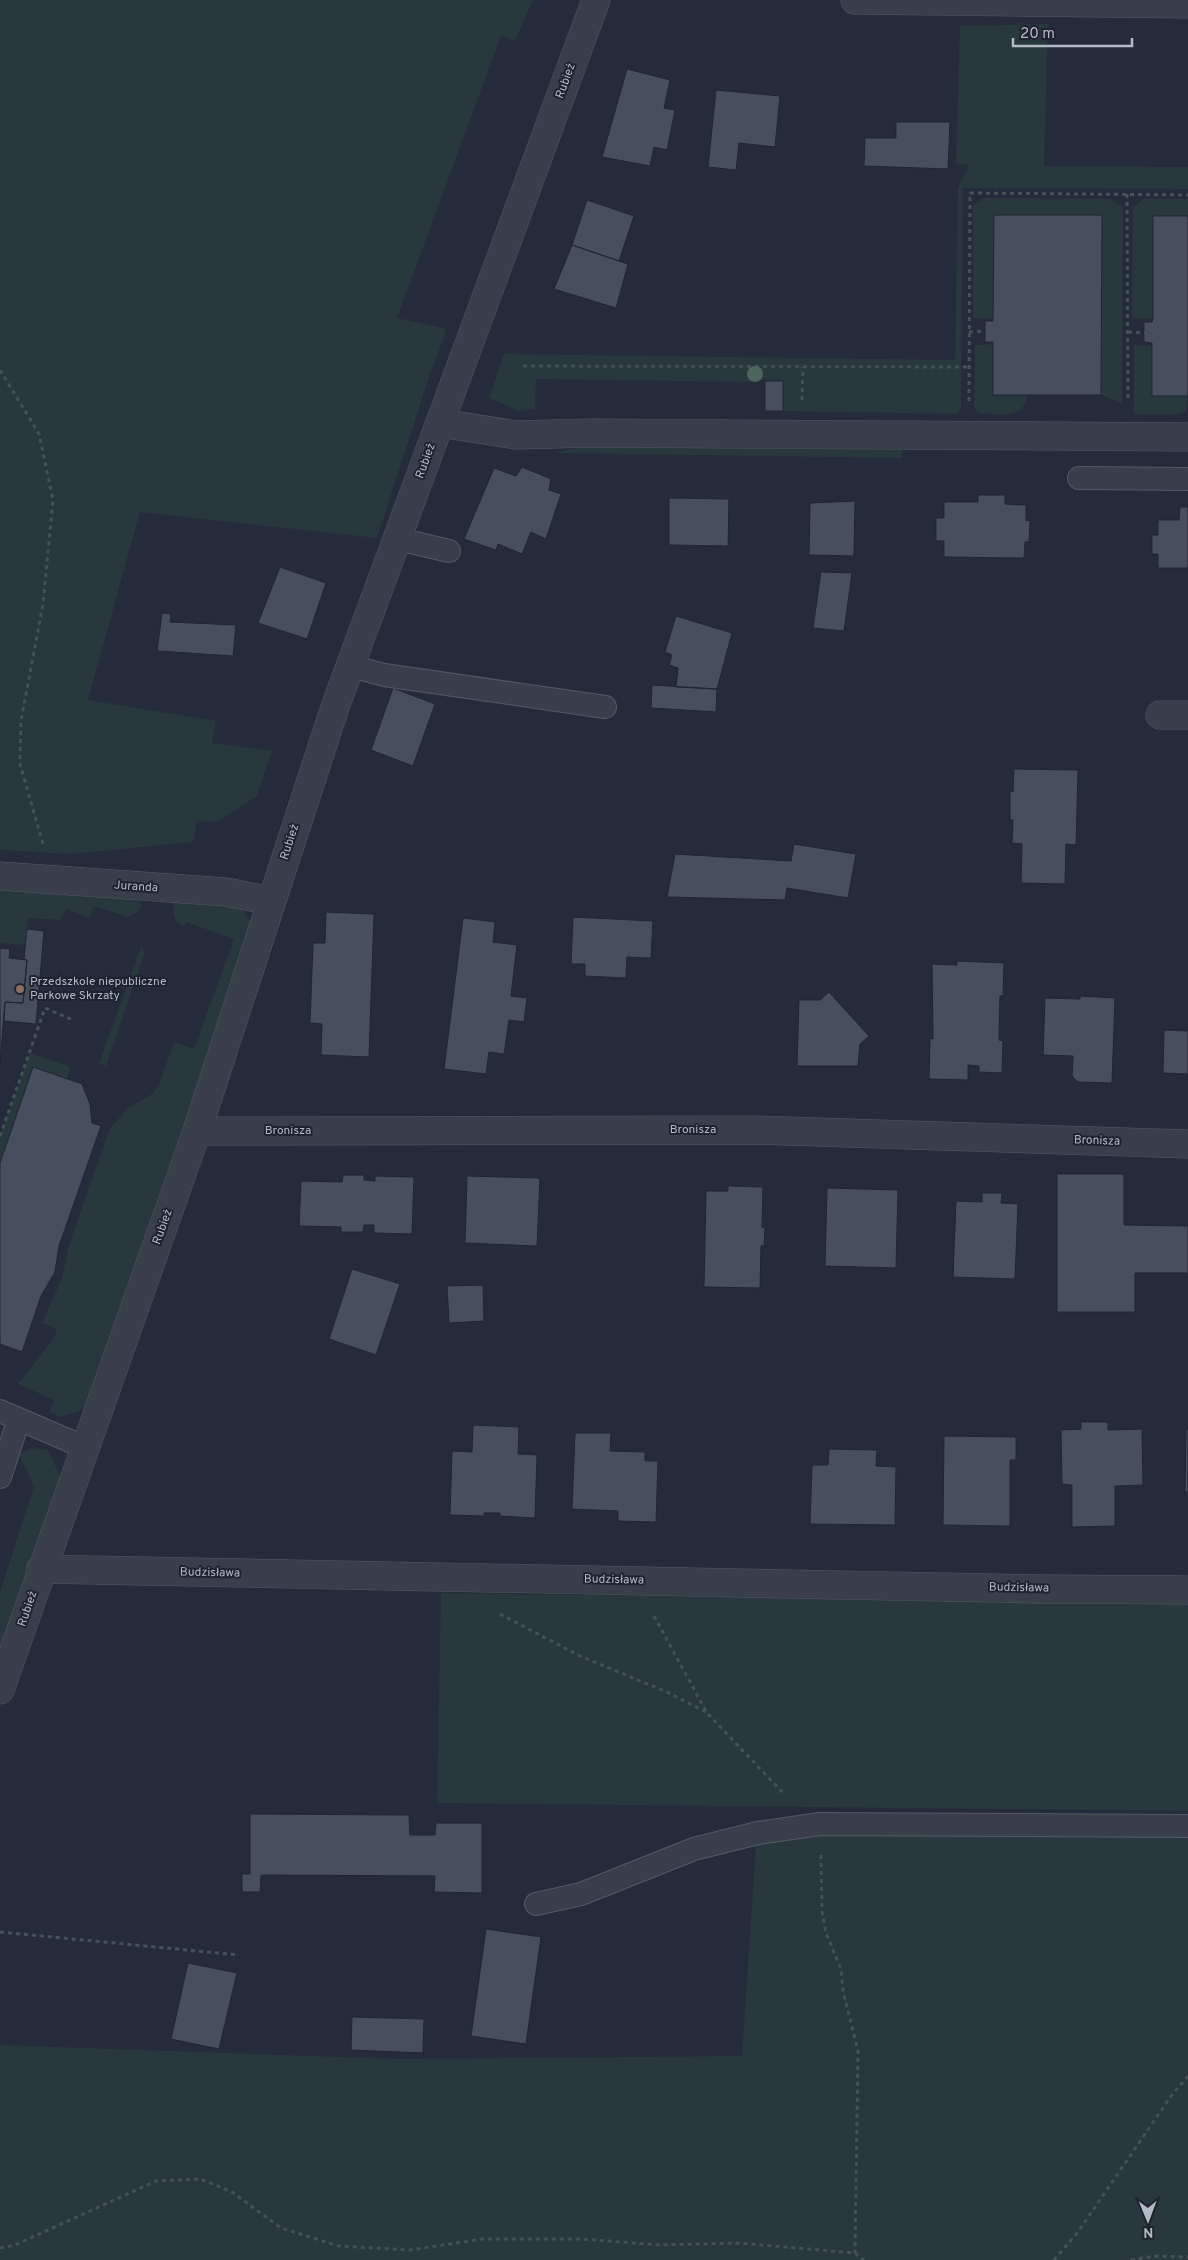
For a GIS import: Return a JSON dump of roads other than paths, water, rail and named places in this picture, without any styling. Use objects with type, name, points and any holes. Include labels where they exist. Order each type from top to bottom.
[{"type":"street","name":"Rubież","points":[[0,1690],[41,1569],[197,1131],[271,901],[351,666],[596,0]]},
{"type":"street","points":[[855,0],[1188,4]]},
{"type":"street","points":[[440,423],[516,435],[593,432],[1188,437]]},
{"type":"street","points":[[1160,715],[1188,715]]},
{"type":"street","name":"Juranda","points":[[0,876],[226,892],[271,901]]},
{"type":"street","name":"Bronisza","points":[[197,1131],[756,1130],[1188,1144]]},
{"type":"street","name":"Budzisława","points":[[41,1569],[1188,1590]]},
{"type":"lane","points":[[1079,478],[1188,479]]},
{"type":"lane","points":[[398,539],[449,551]]},
{"type":"lane","points":[[351,666],[384,675],[606,706]]},
{"type":"lane","points":[[0,1477],[9,1415],[84,1447]]},
{"type":"lane","points":[[536,1904],[581,1894],[694,1849],[758,1833],[820,1824],[1188,1826]]},
{"type":"place","name":"Przedszkole niepubliczne Parkowe Skrzaty","points":[[20,989]]}]
